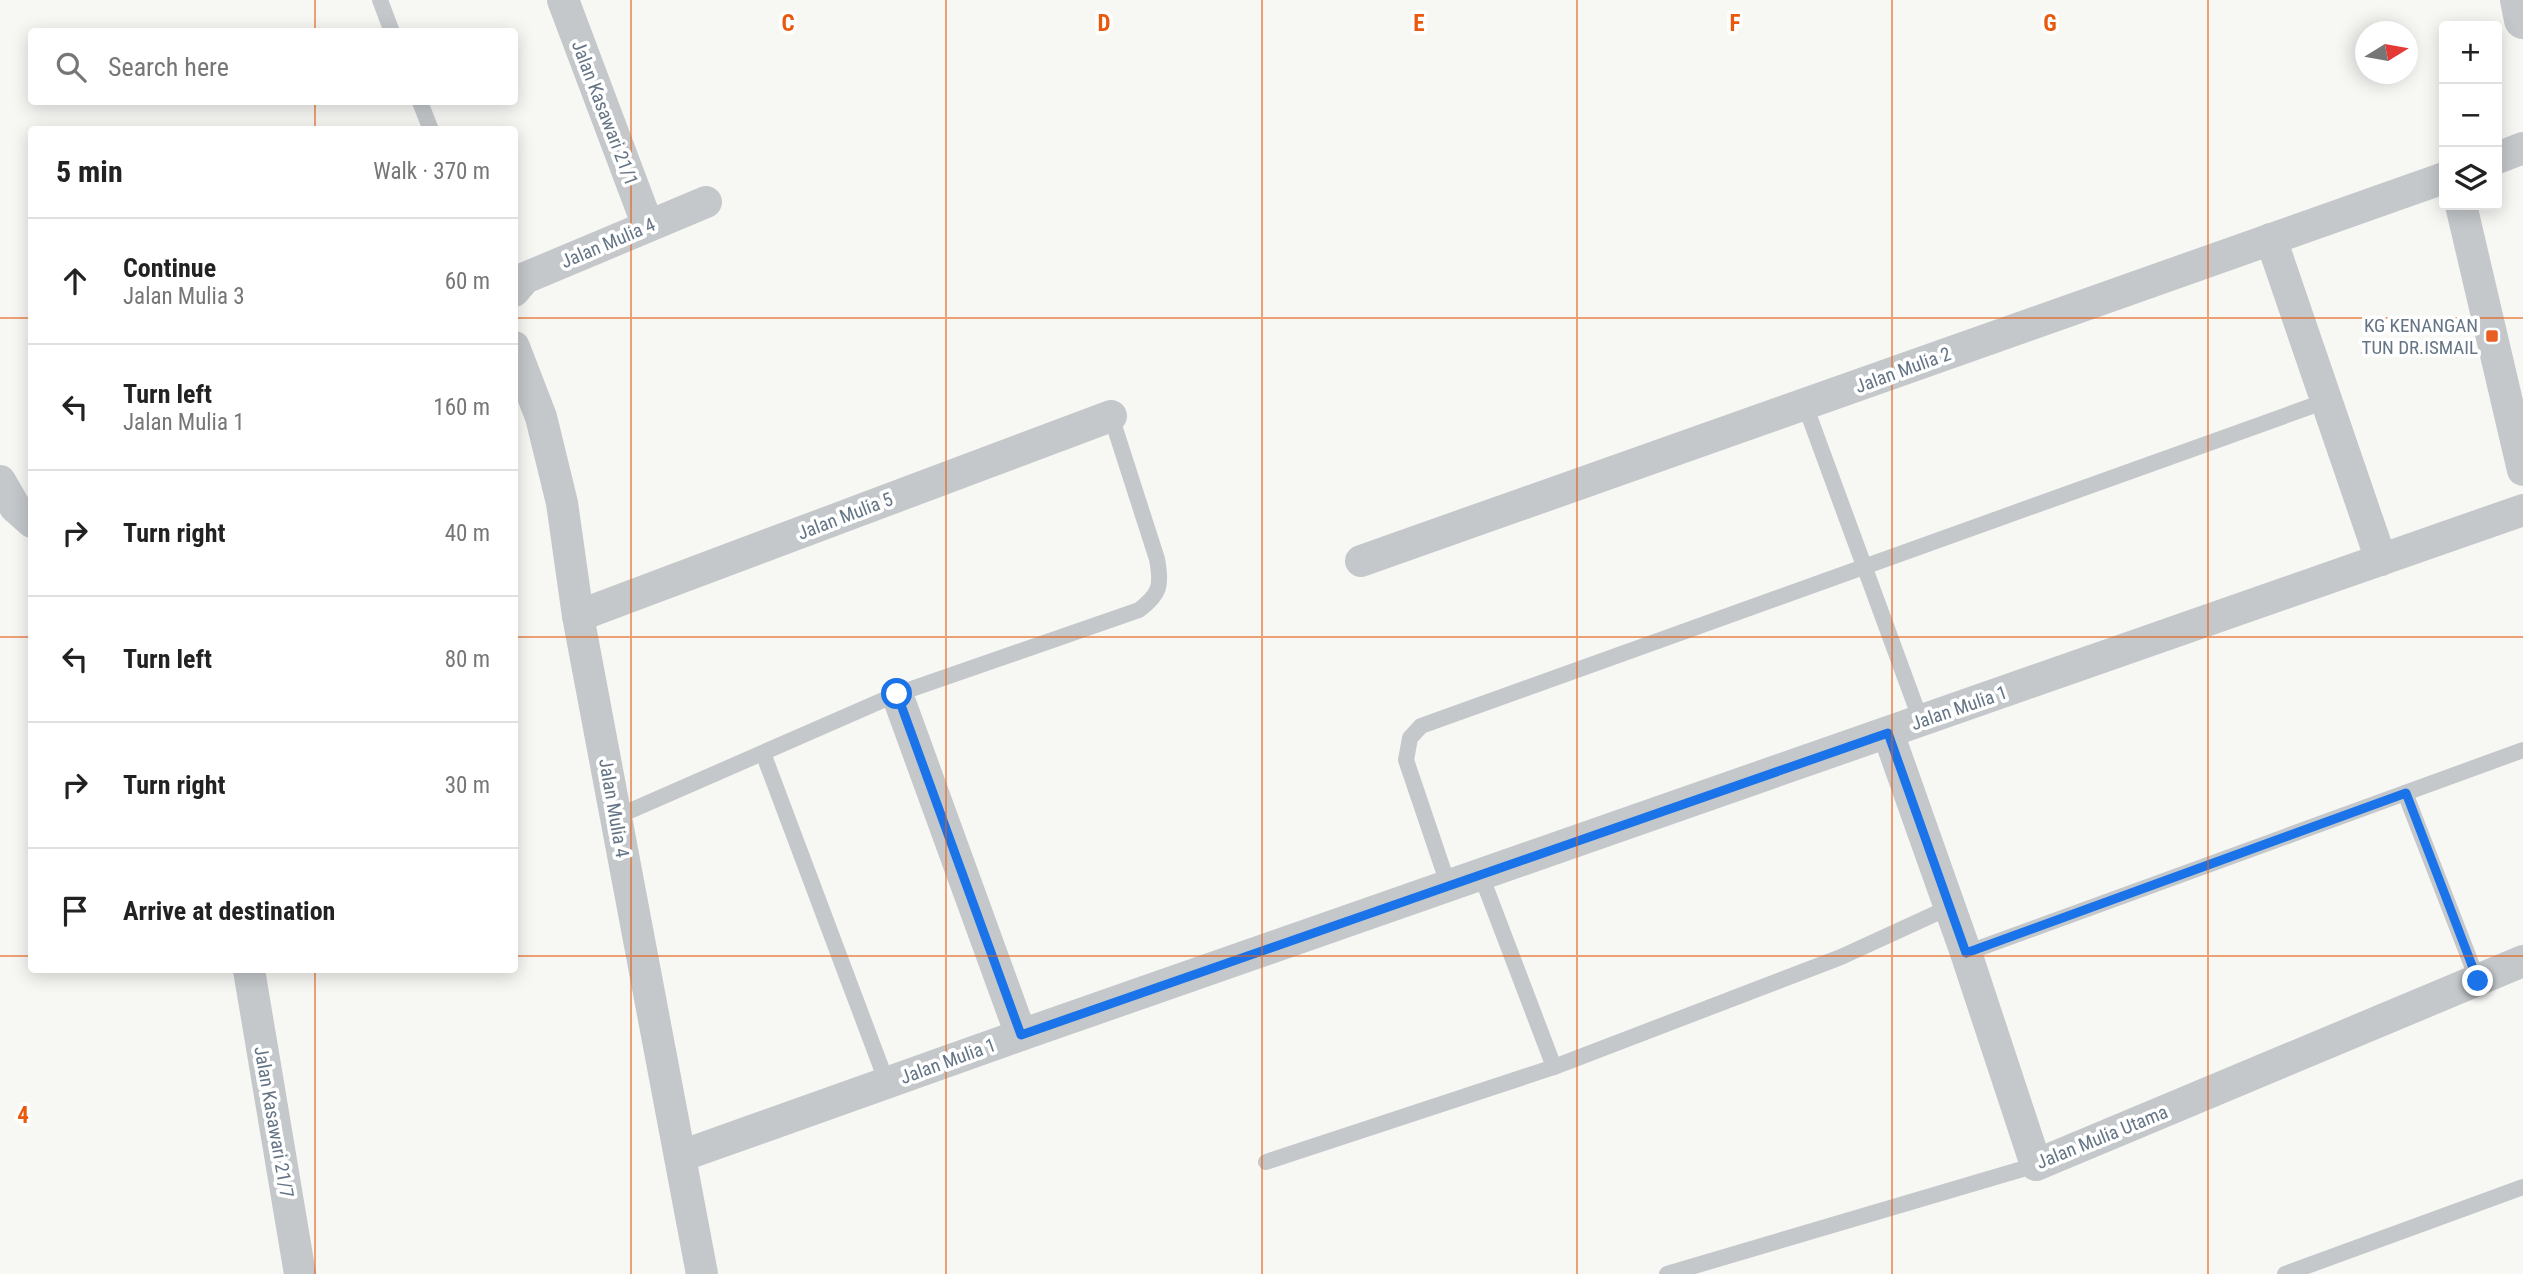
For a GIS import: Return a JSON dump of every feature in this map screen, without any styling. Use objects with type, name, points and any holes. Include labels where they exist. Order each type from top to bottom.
[{"type":"street","name":"Jalan Kasawari 21/1","points":[[563,0],[648,226]]},
{"type":"street","points":[[2519,0],[2523,20]]},
{"type":"street","points":[[2502,156],[2523,148]]},
{"type":"street","name":"Jalan Mulia 2","points":[[1362,561],[2439,180]]},
{"type":"street","name":"Jalan Mulia 4","points":[[518,286],[525,278],[706,202]]},
{"type":"street","points":[[2462,210],[2523,470]]},
{"type":"street","points":[[2271,239],[2381,560]]},
{"type":"street","name":"Jalan Mulia 4","points":[[518,357],[541,417],[559,491],[578,616],[702,1274]]},
{"type":"street","name":"Jalan Mulia 5","points":[[578,616],[1111,416]]},
{"type":"street","points":[[1,486],[15,508],[28,519]]},
{"type":"street","name":"Jalan Mulia 1","points":[[681,1156],[2523,510]]},
{"type":"street","points":[[897,694],[1021,1035]]},
{"type":"street","points":[[1888,733],[1966,953],[2036,1165]]},
{"type":"street","name":"Jalan Mulia Utama","points":[[2036,1165],[2523,961]]},
{"type":"street","name":"Jalan Kasawari 21/7","points":[[250,973],[300,1274]]},
{"type":"lane","points":[[380,0],[391,28]]},
{"type":"lane","points":[[421,105],[429,126]]},
{"type":"lane","points":[[1449,887],[1406,760],[1410,737],[1421,726],[2326,401]]},
{"type":"lane","points":[[1805,405],[1921,721]]},
{"type":"lane","points":[[616,817],[897,694],[1139,610],[1154,598],[1161,579],[1157,559],[1111,416]]},
{"type":"lane","points":[[1966,953],[2523,750]]},
{"type":"lane","points":[[763,753],[887,1083]]},
{"type":"lane","points":[[2406,793],[2478,981]]},
{"type":"lane","points":[[1481,875],[1554,1067]]},
{"type":"lane","points":[[1266,1162],[1554,1067],[1841,957],[1950,907]]},
{"type":"lane","name":"Jalan Mulia Utama","points":[[1667,1274],[2036,1165]]},
{"type":"lane","points":[[2285,1274],[2523,1187]]},
{"type":"place","name":"KG KENANGAN TUN DR.ISMAIL","points":[[2492,336]]},
{"type":"route","points":[[897,694],[1021,1035],[1888,733],[1966,953],[2406,793],[2478,981]]}]
